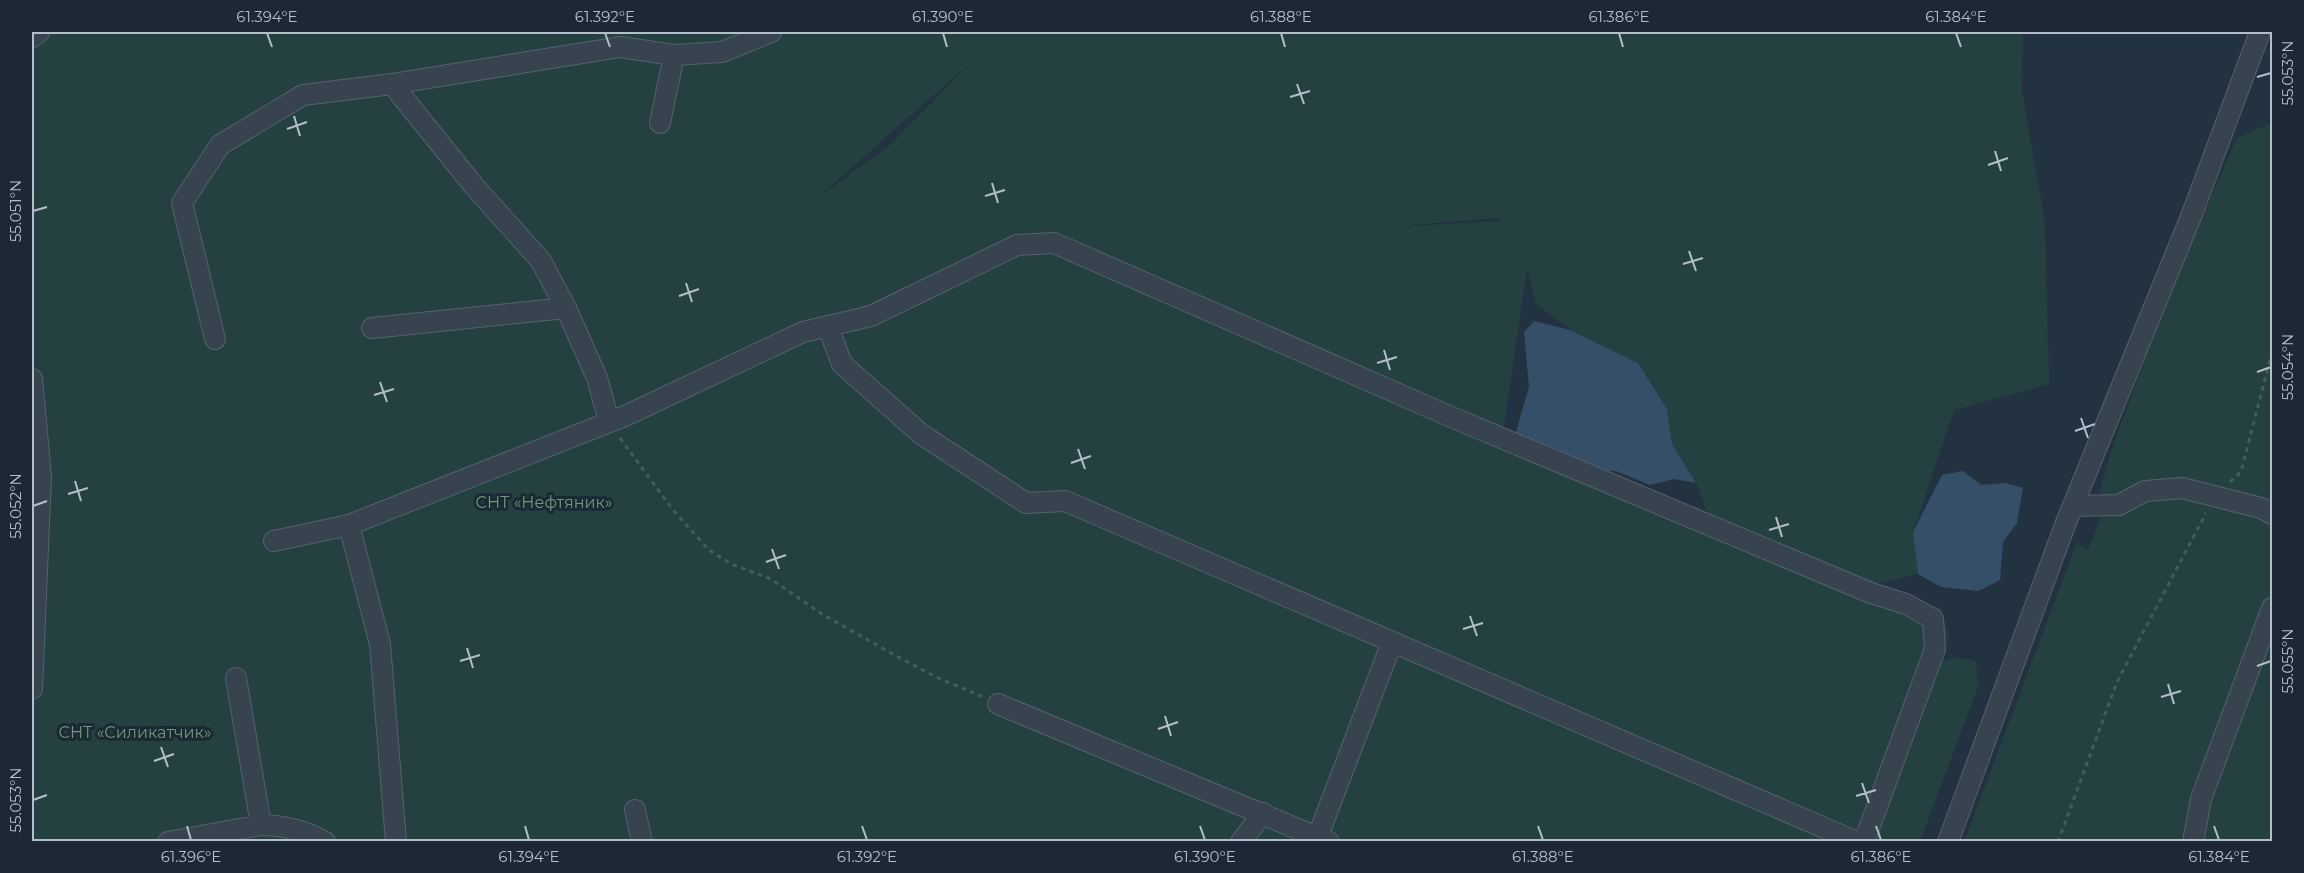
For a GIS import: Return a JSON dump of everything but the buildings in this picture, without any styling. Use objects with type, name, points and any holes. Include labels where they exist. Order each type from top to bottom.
[{"type":"street","points":[[32,37],[39,32]]},
{"type":"street","points":[[215,339],[182,202],[220,146],[303,96],[620,47],[674,55],[722,52],[771,32]]},
{"type":"street","points":[[1948,842],[2073,506],[2192,214],[2260,32]]},
{"type":"street","points":[[660,123],[674,55]]},
{"type":"street","points":[[392,84],[474,186],[541,261],[566,308],[597,378],[609,421]]},
{"type":"street","points":[[274,541],[349,525],[626,416],[803,333],[871,316],[1017,245],[1054,243],[1470,425],[1871,593],[1906,604],[1933,619],[1935,649],[1864,842]]},
{"type":"street","points":[[372,328],[566,308]]},
{"type":"street","points":[[828,327],[842,364],[921,434],[1026,502],[1065,501],[1857,842]]},
{"type":"street","points":[[32,379],[36,476],[32,689]]},
{"type":"street","points":[[2073,506],[2119,505],[2145,491],[2182,488],[2261,508],[2272,514]]},
{"type":"street","points":[[349,525],[380,644],[396,842]]},
{"type":"street","points":[[2193,842],[2201,799],[2272,608]]},
{"type":"street","points":[[998,704],[1324,839],[1392,642]]},
{"type":"street","points":[[236,678],[261,825]]},
{"type":"street","points":[[635,810],[642,842]]},
{"type":"street","points":[[1241,842],[1263,813]]},
{"type":"street","points":[[168,842],[261,825],[273,825],[314,835],[325,842]]},
{"type":"path","points":[[2058,842],[2116,682],[2215,498],[2241,472],[2272,352]]},
{"type":"path","points":[[609,421],[644,472],[709,550],[731,564],[771,579],[822,614],[936,677],[998,704]]},
{"type":"green space","name":"СНТ «Нефтяник»","points":[[32,32],[2023,32],[2022,90],[2045,224],[2049,384],[1954,410],[1913,532],[1918,574],[1875,584],[1941,609],[1949,637],[1941,662],[1953,657],[1976,661],[1978,687],[1920,841],[32,841]],"holes":[[[969,64],[889,146],[816,199]],[[1499,218],[1500,221],[1411,226]],[[1527,268],[1536,304],[1570,330],[1638,363],[1667,409],[1672,444],[1696,483],[1710,520],[1502,440]]]},
{"type":"green space","points":[[2272,123],[2272,841],[1964,842],[2077,542],[2088,550],[2108,500],[2099,496],[2111,453],[2160,321],[2210,198],[2237,138]]},
{"type":"water","points":[[1534,321],[1570,330],[1638,363],[1667,409],[1672,444],[1696,483],[1674,479],[1650,485],[1616,471],[1586,470],[1557,449],[1514,439],[1529,387],[1524,332]]},
{"type":"water","points":[[1963,471],[1981,485],[2005,483],[2023,488],[2017,523],[2003,542],[2000,580],[1978,591],[1941,587],[1918,574],[1913,532],[1942,475]]},
{"type":"park label","name":"СНТ «Силикатчик»","points":[[135,732]]}]
